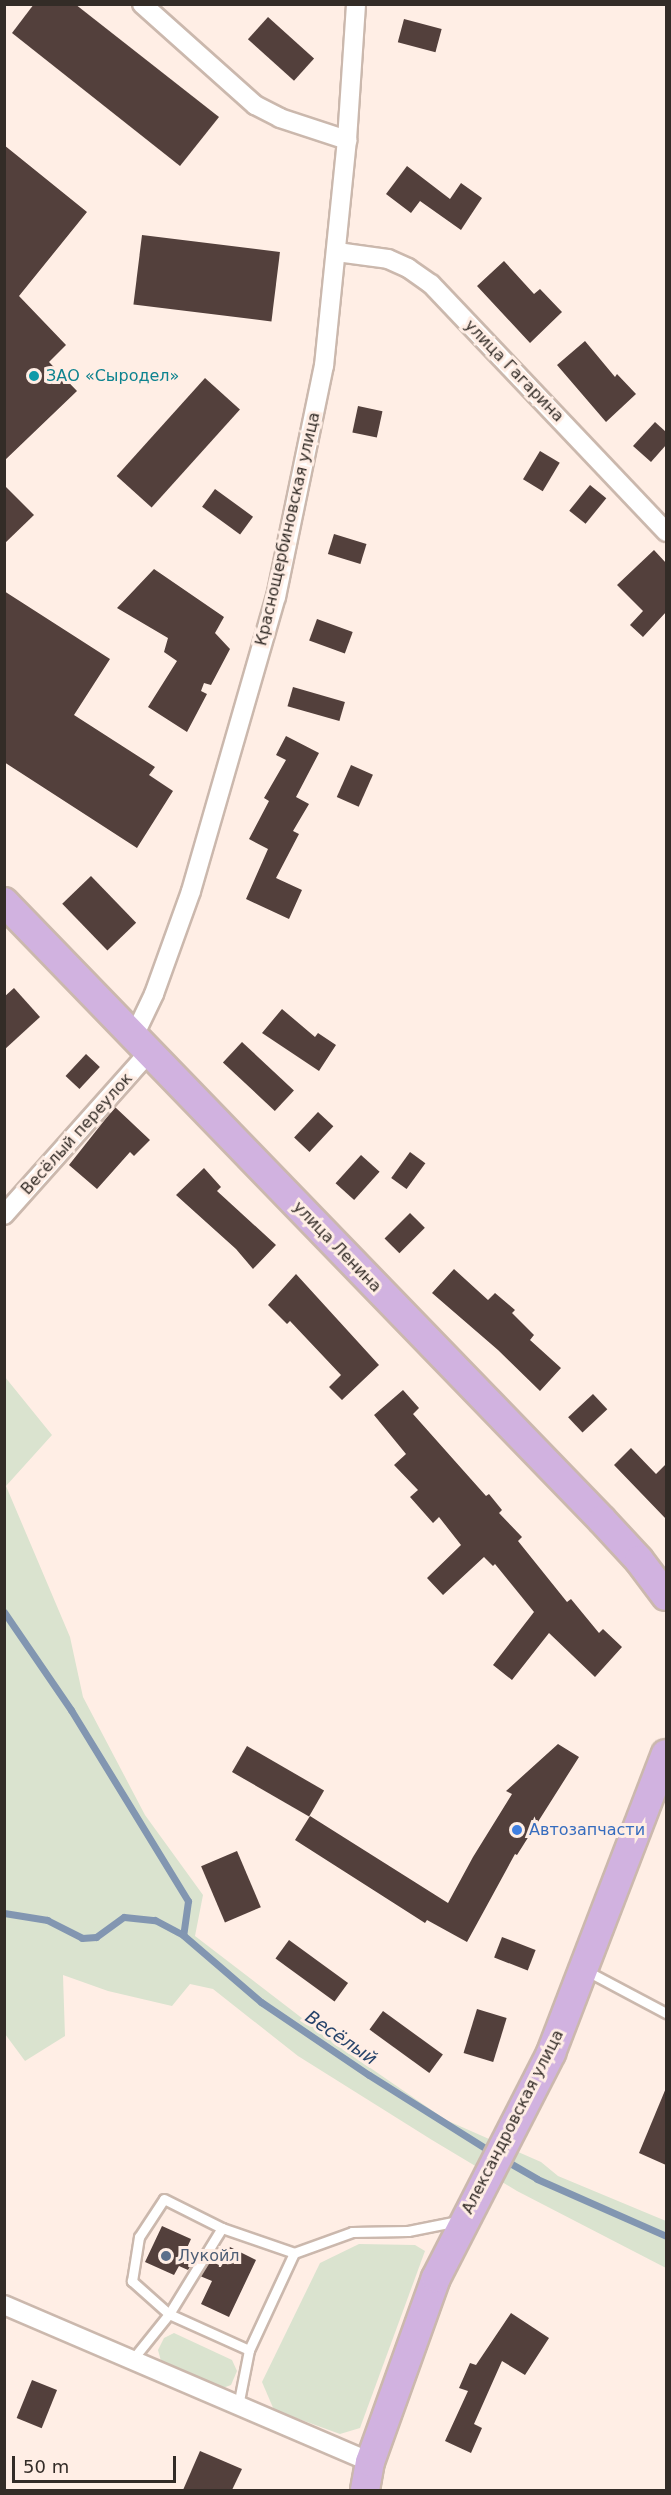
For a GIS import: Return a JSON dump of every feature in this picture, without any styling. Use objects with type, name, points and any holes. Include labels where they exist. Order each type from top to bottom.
[{"type":"main road","name":"улица Ленина","points":[[4,902],[639,1560],[666,1596]]},
{"type":"main road","name":"Александровская улица","points":[[365,2490],[370,2462],[436,2278],[485,2177],[551,2053],[666,1754]]},
{"type":"street","points":[[142,4],[255,105],[280,118],[347,140]]},
{"type":"street","name":"Краснощербиновская улица","points":[[142,1044],[147,1014],[191,891],[276,597],[324,366],[347,140],[356,4]]},
{"type":"street","name":"улица Гагарина","points":[[337,252],[388,259],[408,268],[431,284],[666,532]]},
{"type":"street","name":"Весёлый переулок","points":[[4,1215],[142,1044]]},
{"type":"street","points":[[639,1560],[666,1569]]},
{"type":"street","points":[[4,2305],[370,2462]]},
{"type":"lane","points":[[583,1969],[666,2013]]},
{"type":"lane","points":[[249,2350],[169,2314],[132,2281],[139,2237],[164,2199],[222,2228],[294,2253],[352,2232],[408,2231],[464,2220]]},
{"type":"lane","points":[[132,2360],[169,2314],[222,2228]]},
{"type":"lane","points":[[238,2406],[249,2350],[294,2253]]},
{"type":"green space","points":[[5,1377],[52,1435],[6,1486],[70,1637],[83,1697],[145,1815],[203,1895],[195,1936],[337,2045],[446,2120],[541,2162],[558,2176],[666,2221],[666,2268],[517,2191],[432,2140],[298,2056],[213,1989],[190,1984],[172,2006],[108,1991],[63,1975],[65,2036],[25,2061],[5,2034]]},
{"type":"green space","points":[[359,2244],[415,2245],[425,2251],[360,2428],[340,2434],[274,2410],[262,2382],[320,2263]]},
{"type":"green space","points":[[174,2333],[232,2360],[237,2371],[231,2385],[220,2389],[161,2361],[158,2350],[164,2338]]},
{"type":"building","points":[[34,4],[75,4],[219,117],[180,166],[12,33]]},
{"type":"building","points":[[268,17],[314,58],[294,81],[248,39]]},
{"type":"building","points":[[404,19],[442,29],[435,52],[398,42]]},
{"type":"building","points":[[4,145],[87,212],[19,296],[66,345],[49,362],[77,391],[4,461]]},
{"type":"building","points":[[407,166],[450,199],[461,183],[482,198],[461,230],[420,201],[411,213],[386,194]]},
{"type":"building","points":[[142,235],[280,252],[271,321],[133,304]]},
{"type":"building","points":[[504,261],[534,294],[540,289],[562,312],[530,343],[477,286]]},
{"type":"building","points":[[585,341],[615,377],[617,374],[636,394],[606,422],[557,365]]},
{"type":"building","points":[[205,378],[240,409],[152,508],[117,476]]},
{"type":"building","points":[[358,406],[382,411],[377,438],[352,432]]},
{"type":"building","points":[[655,422],[666,432],[666,445],[651,462],[633,446]]},
{"type":"building","points":[[540,451],[560,463],[543,491],[523,479]]},
{"type":"building","points":[[4,485],[34,515],[4,544]]},
{"type":"building","points":[[590,485],[606,498],[586,524],[569,511]]},
{"type":"building","points":[[215,489],[253,517],[240,534],[202,507]]},
{"type":"building","points":[[334,534],[367,544],[360,564],[328,554]]},
{"type":"building","points":[[654,550],[666,563],[666,612],[643,637],[630,625],[643,611],[617,585]]},
{"type":"building","points":[[154,569],[224,617],[215,633],[230,649],[211,685],[204,683],[201,691],[207,694],[187,732],[148,707],[177,661],[164,652],[168,638],[117,608]]},
{"type":"building","points":[[4,591],[110,659],[74,715],[155,767],[149,775],[173,791],[137,848],[4,762]]},
{"type":"building","points":[[317,619],[353,632],[345,654],[309,641]]},
{"type":"building","points":[[293,687],[345,702],[339,721],[287,706]]},
{"type":"building","points":[[286,736],[319,753],[296,797],[309,804],[293,831],[299,834],[276,878],[302,890],[289,919],[246,899],[268,849],[249,839],[269,801],[264,798],[286,760],[276,755]]},
{"type":"building","points":[[351,765],[373,775],[359,807],[337,797]]},
{"type":"building","points":[[91,876],[136,923],[107,951],[62,904]]},
{"type":"building","points":[[14,988],[40,1017],[4,1050],[4,997]]},
{"type":"building","points":[[282,1009],[315,1037],[318,1033],[336,1045],[319,1071],[262,1033]]},
{"type":"building","points":[[242,1042],[294,1090],[275,1111],[223,1062]]},
{"type":"building","points":[[86,1054],[100,1067],[79,1089],[66,1076]]},
{"type":"building","points":[[115,1107],[150,1140],[134,1156],[130,1152],[97,1189],[69,1165]]},
{"type":"building","points":[[318,1112],[333,1126],[309,1152],[294,1138]]},
{"type":"building","points":[[410,1152],[425,1163],[407,1189],[391,1178]]},
{"type":"building","points":[[361,1155],[380,1172],[354,1200],[336,1183]]},
{"type":"building","points":[[204,1168],[221,1187],[217,1191],[276,1245],[253,1269],[236,1249],[176,1195]]},
{"type":"building","points":[[410,1213],[425,1228],[399,1253],[385,1238]]},
{"type":"building","points":[[454,1269],[488,1300],[495,1293],[515,1310],[512,1313],[534,1335],[530,1340],[561,1368],[540,1391],[498,1350],[432,1293]]},
{"type":"building","points":[[296,1274],[379,1365],[342,1400],[329,1387],[341,1375],[290,1321],[287,1324],[268,1305]]},
{"type":"building","points":[[403,1390],[419,1408],[413,1414],[486,1496],[489,1494],[502,1510],[499,1513],[522,1537],[518,1541],[567,1602],[571,1599],[599,1633],[603,1629],[622,1647],[595,1677],[549,1633],[512,1680],[493,1665],[534,1612],[495,1564],[493,1566],[484,1557],[443,1595],[427,1578],[461,1545],[439,1517],[433,1523],[410,1497],[418,1490],[394,1465],[406,1454],[374,1415]]},
{"type":"building","points":[[593,1394],[607,1409],[582,1433],[568,1417]]},
{"type":"building","points":[[631,1448],[656,1474],[666,1464],[666,1519],[614,1465]]},
{"type":"building","points":[[558,1744],[579,1757],[517,1855],[515,1854],[467,1942],[427,1920],[425,1923],[295,1840],[310,1816],[448,1903],[512,1794],[506,1791]]},
{"type":"building","points":[[247,1746],[324,1790],[309,1816],[232,1772]]},
{"type":"building","points":[[237,1851],[261,1907],[225,1922],[201,1866]]},
{"type":"building","points":[[502,1937],[536,1950],[528,1970],[494,1958]]},
{"type":"building","points":[[289,1940],[348,1983],[335,2002],[275,1959]]},
{"type":"building","points":[[477,2009],[507,2018],[493,2062],[464,2053]]},
{"type":"building","points":[[383,2011],[443,2054],[429,2073],[369,2030]]},
{"type":"building","points":[[666,2088],[666,2165],[639,2153]]},
{"type":"building","name":"Лукойл","points":[[162,2226],[191,2239],[186,2250],[197,2255],[188,2270],[179,2266],[174,2275],[145,2262]]},
{"type":"building","points":[[228,2246],[256,2260],[229,2317],[201,2304],[212,2281],[200,2276],[210,2261],[219,2265]]},
{"type":"building","points":[[511,2313],[549,2338],[525,2375],[502,2361],[474,2424],[482,2428],[471,2453],[445,2441],[468,2391],[459,2388],[470,2363],[476,2365]]},
{"type":"building","points":[[32,2380],[57,2390],[42,2428],[17,2418]]},
{"type":"building","points":[[200,2451],[242,2469],[232,2490],[183,2490]]},
{"type":"waterway","points":[[4,1612],[71,1710],[188,1901],[183,1935]]},
{"type":"waterway","name":"Весёлый","points":[[4,1913],[47,1920],[82,1938],[96,1937],[124,1917],[155,1920],[183,1935],[261,2002],[369,2075],[493,2153]]},
{"type":"waterway","name":"Весёлый","points":[[503,2159],[537,2179],[666,2236]]},
{"type":"place","name":"ЗАО «Сыродел»","points":[[34,376]]},
{"type":"place","name":"Автозапчасти","points":[[517,1830]]},
{"type":"place","name":"Лукойл","points":[[166,2256]]}]
